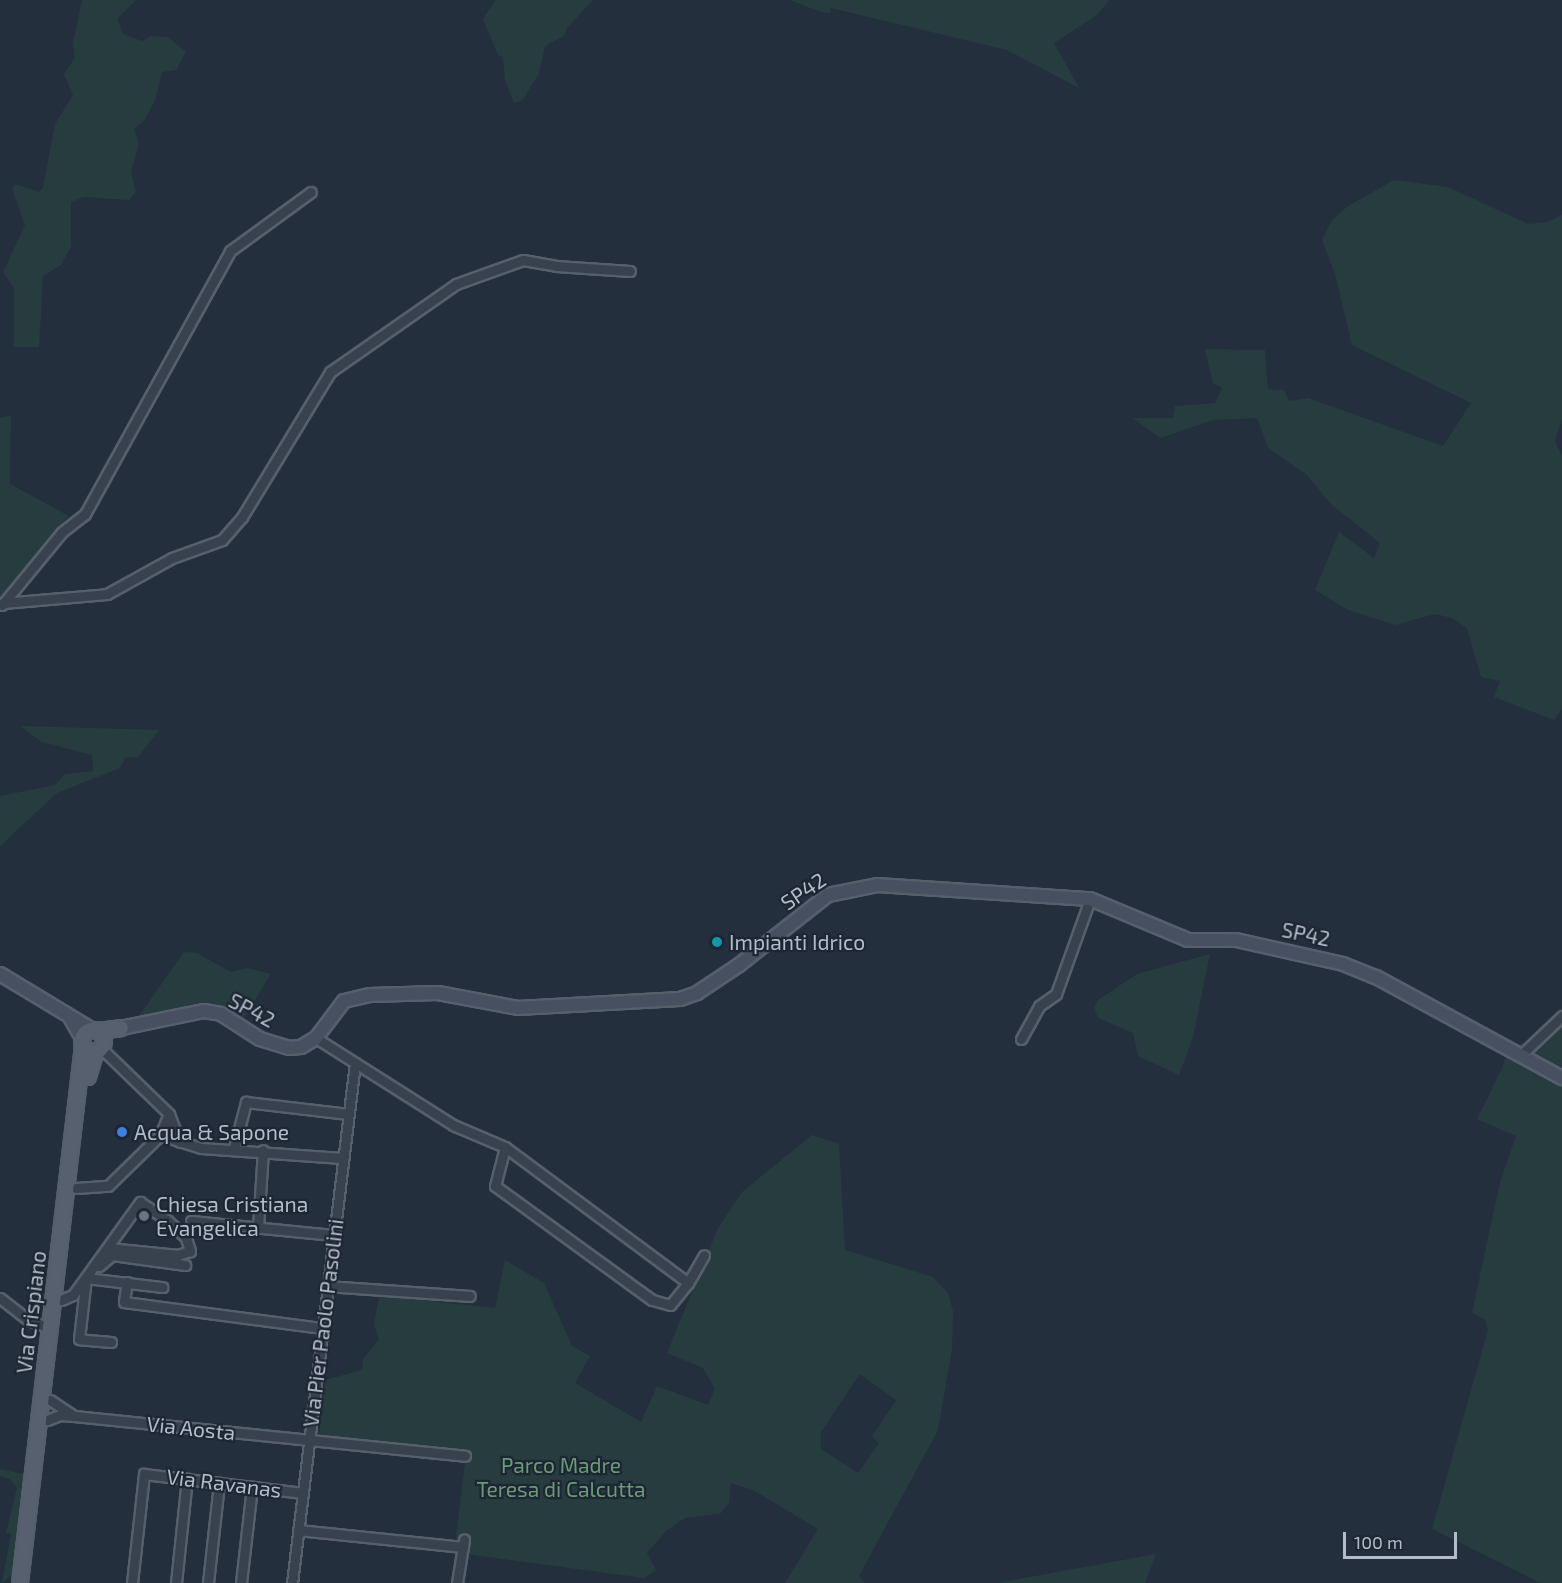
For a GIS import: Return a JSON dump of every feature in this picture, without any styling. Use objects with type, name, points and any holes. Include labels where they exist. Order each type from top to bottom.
[{"type":"main road","name":"SP42","points":[[94,1041],[121,1028],[204,1011],[221,1014],[273,1045],[300,1047],[316,1038],[344,1001],[370,995],[438,993],[518,1008],[680,999],[697,993],[739,965],[828,895],[863,885],[1090,899],[1182,938],[1236,940],[1355,968],[1562,1078]]},
{"type":"main road","points":[[0,974],[71,1018],[94,1041]]},
{"type":"main road","name":"Via Crispiano","points":[[29,1583],[61,1300],[94,1041]]},
{"type":"main road","name":"Via Crispiano","points":[[20,1583],[50,1328],[94,1041]]},
{"type":"street","points":[[2,605],[62,532],[86,514],[230,251],[311,192]]},
{"type":"street","points":[[2,605],[107,594],[172,558],[222,540],[242,517],[330,372],[456,284],[523,260],[555,266],[630,271]]},
{"type":"street","points":[[1021,1039],[1039,1006],[1056,994],[1090,899]]},
{"type":"street","points":[[1520,1056],[1562,1016]]},
{"type":"street","points":[[316,1038],[453,1125],[505,1147],[688,1283]]},
{"type":"street","points":[[94,1041],[169,1114],[180,1142]]},
{"type":"street","name":"Via Pier Paolo Pasolini","points":[[292,1583],[355,1063]]},
{"type":"street","points":[[234,1148],[246,1102],[348,1114]]},
{"type":"street","points":[[76,1188],[108,1186],[159,1135],[169,1114]]},
{"type":"street","points":[[159,1135],[201,1148],[263,1150],[342,1158]]},
{"type":"street","points":[[505,1147],[495,1186],[652,1300],[670,1305],[688,1283],[704,1255]]},
{"type":"street","points":[[258,1227],[263,1150]]},
{"type":"street","name":"Via Crispiano","points":[[61,1300],[73,1295],[140,1202],[180,1232],[190,1244],[190,1251],[178,1255],[108,1248]]},
{"type":"street","points":[[191,1221],[333,1235]]},
{"type":"street","name":"Via Crispiano","points":[[86,1278],[112,1255],[185,1265]]},
{"type":"street","points":[[111,1342],[79,1339],[86,1278],[162,1287]]},
{"type":"street","points":[[127,1282],[124,1302],[322,1328]]},
{"type":"street","points":[[327,1286],[470,1296]]},
{"type":"street","points":[[0,1298],[28,1320],[50,1328]]},
{"type":"street","points":[[50,1400],[74,1416]]},
{"type":"street","points":[[47,1420],[60,1415],[74,1416]]},
{"type":"street","name":"Via Aosta","points":[[74,1416],[465,1456]]},
{"type":"street","name":"Via Ravanas","points":[[132,1583],[144,1474],[303,1492]]},
{"type":"street","points":[[176,1583],[187,1479]]},
{"type":"street","points":[[208,1583],[219,1483]]},
{"type":"street","points":[[241,1583],[252,1487]]},
{"type":"street","points":[[298,1530],[463,1543],[457,1583]]},
{"type":"green space","points":[[82,0],[136,0],[117,19],[123,34],[142,41],[151,36],[168,37],[186,52],[176,70],[162,72],[155,101],[144,121],[134,129],[139,143],[131,172],[136,192],[129,200],[84,197],[71,202],[71,247],[61,265],[43,276],[39,347],[14,347],[14,288],[3,272],[25,225],[12,188],[15,184],[39,192],[43,188],[55,124],[73,95],[64,74],[75,58],[73,43]]},
{"type":"green space","points":[[496,0],[593,0],[567,28],[564,36],[545,46],[539,73],[523,100],[514,103],[505,80],[503,57],[498,55],[483,19]]},
{"type":"green space","points":[[790,0],[1109,0],[1097,15],[1054,43],[1079,88],[1007,50],[831,8],[830,13],[821,12]]},
{"type":"green space","points":[[1394,180],[1448,187],[1528,224],[1547,222],[1562,215],[1562,419],[1555,441],[1562,456],[1562,709],[1554,720],[1494,697],[1500,681],[1481,677],[1467,628],[1452,618],[1435,614],[1395,625],[1348,610],[1315,590],[1339,532],[1374,558],[1380,543],[1331,504],[1307,475],[1268,448],[1257,418],[1213,420],[1160,438],[1133,418],[1173,418],[1175,406],[1215,403],[1222,388],[1213,383],[1205,349],[1265,350],[1268,389],[1284,390],[1289,401],[1308,398],[1443,446],[1471,403],[1352,345],[1335,274],[1322,240],[1332,220],[1348,206]]},
{"type":"green space","points":[[11,415],[10,484],[69,516],[0,599],[0,418]]},
{"type":"green space","points":[[20,726],[159,730],[138,757],[125,758],[120,768],[57,793],[0,846],[0,796],[55,785],[65,774],[93,771],[92,755],[42,742]]},
{"type":"green space","points":[[184,952],[197,953],[231,972],[247,968],[271,974],[242,1021],[209,1006],[140,1020],[139,1016]]},
{"type":"green space","points":[[1210,954],[1193,1037],[1179,1075],[1138,1056],[1133,1033],[1098,1018],[1094,1008],[1098,1000],[1137,974]]},
{"type":"green space","points":[[1562,1011],[1562,1072],[1515,1046],[1529,1041]]},
{"type":"green space","points":[[1503,1050],[1562,1081],[1562,1583],[1541,1583],[1432,1529],[1488,1330],[1485,1320],[1472,1313],[1500,1182],[1516,1136],[1477,1119],[1502,1068],[1506,1056]]},
{"type":"green space","name":"Parco Madre Teresa di Calcutta","points":[[812,1135],[839,1144],[845,1250],[933,1277],[948,1293],[953,1311],[952,1349],[938,1430],[859,1576],[865,1583],[785,1583],[818,1529],[755,1491],[731,1483],[729,1503],[720,1514],[685,1518],[666,1531],[647,1553],[656,1570],[644,1578],[466,1554],[456,1538],[466,1454],[319,1436],[325,1380],[362,1370],[363,1359],[379,1339],[374,1325],[379,1297],[375,1295],[495,1308],[505,1260],[544,1283],[572,1346],[590,1356],[575,1383],[641,1422],[657,1386],[708,1405],[715,1389],[703,1368],[667,1353],[718,1228],[742,1192]],"holes":[[[860,1374],[896,1400],[872,1436],[879,1443],[858,1473],[821,1449],[821,1432]]]},
{"type":"green space","points":[[0,1469],[27,1475],[15,1572],[2,1583],[11,1534],[6,1533],[17,1488],[10,1479],[0,1476]]},
{"type":"green space","points":[[1156,1554],[1145,1583],[997,1583]]},
{"type":"place","name":"Impianti Idrico","points":[[717,942]]},
{"type":"place","name":"Acqua & Sapone","points":[[122,1132]]},
{"type":"place","name":"Chiesa Cristiana Evangelica","points":[[144,1216]]}]
